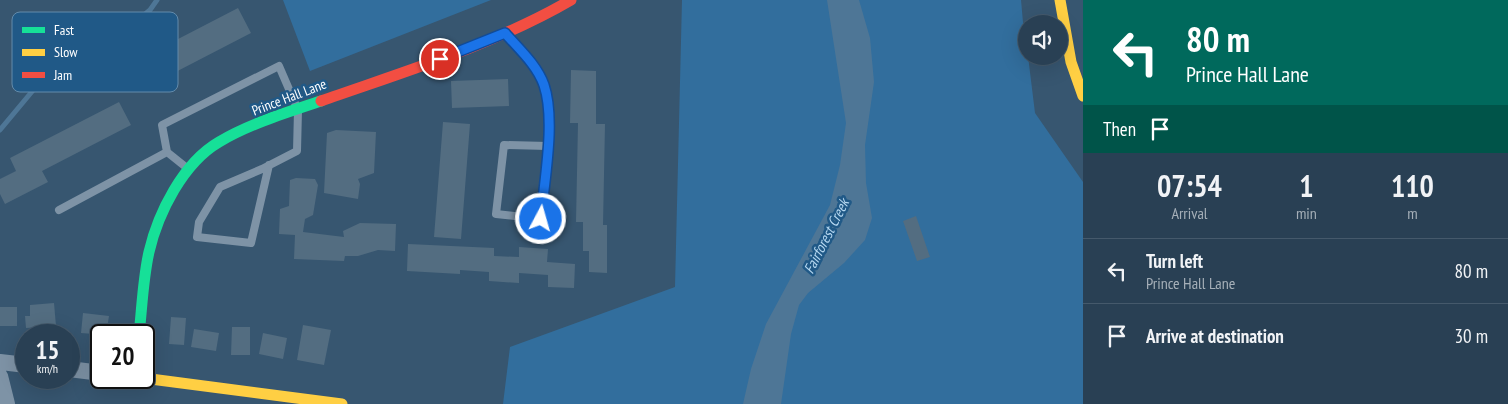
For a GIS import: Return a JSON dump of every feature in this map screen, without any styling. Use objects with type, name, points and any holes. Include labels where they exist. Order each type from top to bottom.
[{"type":"street","name":"Prince Hall Lane","points":[[140,324],[146,273],[155,231],[173,191],[200,157],[217,143],[236,133],[424,65],[505,33],[544,16],[571,0]]},
{"type":"street","points":[[1060,0],[1070,62],[1083,96]]},
{"type":"street","points":[[0,362],[15,363]]},
{"type":"street","points":[[0,376],[7,404]]},
{"type":"street","points":[[155,380],[337,404]]},
{"type":"lane","points":[[505,33],[534,66],[544,85],[550,117],[548,146],[541,219],[496,214],[504,145],[548,146]]},
{"type":"lane","points":[[189,169],[167,152],[162,125],[279,66],[298,110],[297,151],[220,187],[199,222],[198,238],[251,243],[269,165]]},
{"type":"lane","points":[[59,210],[167,152]]},
{"type":"shaded area","points":[[283,0],[491,0],[310,71]]},
{"type":"shaded area","points":[[682,0],[1021,0],[1022,15],[1018,15],[1018,65],[1029,65],[1035,113],[1083,182],[1083,404],[503,404],[510,347],[675,287]]},
{"type":"water","name":"Fairforest Creek","points":[[827,0],[859,0],[870,38],[874,82],[865,145],[866,183],[872,218],[865,240],[844,263],[808,293],[799,305],[791,334],[781,404],[743,404],[751,369],[766,324],[830,205],[840,165],[846,123]]},
{"type":"building","points":[[238,8],[251,33],[178,71],[178,39]]},
{"type":"building","points":[[571,70],[596,71],[596,124],[605,124],[603,225],[607,225],[607,273],[589,272],[589,251],[583,251],[583,222],[576,222],[578,123],[570,123]]},
{"type":"building","points":[[508,79],[509,106],[452,108],[451,81]]},
{"type":"building","points":[[119,102],[131,125],[42,171],[48,182],[5,204],[0,194],[0,179],[16,171],[10,158]]},
{"type":"building","points":[[443,122],[470,124],[461,239],[434,237]]},
{"type":"building","points":[[336,130],[376,132],[374,173],[358,179],[360,184],[358,199],[324,193],[327,133]]},
{"type":"building","points":[[296,178],[315,179],[318,185],[313,215],[305,219],[303,232],[344,237],[343,231],[360,223],[396,224],[395,251],[378,250],[358,256],[345,256],[344,261],[294,259],[295,235],[279,234],[280,209],[289,206],[290,180]]},
{"type":"building","points":[[916,216],[930,257],[917,261],[903,221]]},
{"type":"building","points":[[408,244],[494,248],[494,256],[519,257],[519,247],[548,249],[547,262],[575,264],[574,288],[548,287],[548,275],[519,273],[519,283],[489,281],[489,272],[460,270],[460,274],[407,271]]},
{"type":"building","points":[[54,303],[56,324],[26,324],[25,316],[30,316],[30,305]]},
{"type":"building","points":[[0,307],[17,307],[17,324],[15,326],[0,326]]},
{"type":"building","points":[[83,313],[109,316],[108,324],[90,324],[90,334],[81,333]]},
{"type":"building","points":[[171,317],[186,318],[184,345],[169,344]]},
{"type":"building","points":[[303,325],[331,330],[324,365],[297,360]]},
{"type":"building","points":[[232,327],[250,327],[250,355],[231,355]]},
{"type":"building","points":[[194,329],[219,333],[216,351],[191,347]]},
{"type":"building","points":[[263,333],[287,338],[283,359],[259,354]]},
{"type":"waterway","points":[[148,12],[157,0]]},
{"type":"waterway","points":[[0,130],[32,92]]},
{"type":"traffic: fast","points":[[140,324],[145,272],[153,237],[166,206],[183,176],[206,151],[219,142],[269,119],[321,101]]},
{"type":"traffic: slow","points":[[1060,0],[1071,62],[1083,96]]},
{"type":"traffic: slow","points":[[155,380],[342,404]]},
{"type":"traffic: jam","points":[[321,101],[481,44],[542,16],[571,0]]},
{"type":"route","points":[[440,59],[505,33],[534,66],[544,85],[550,117],[541,219]]}]
